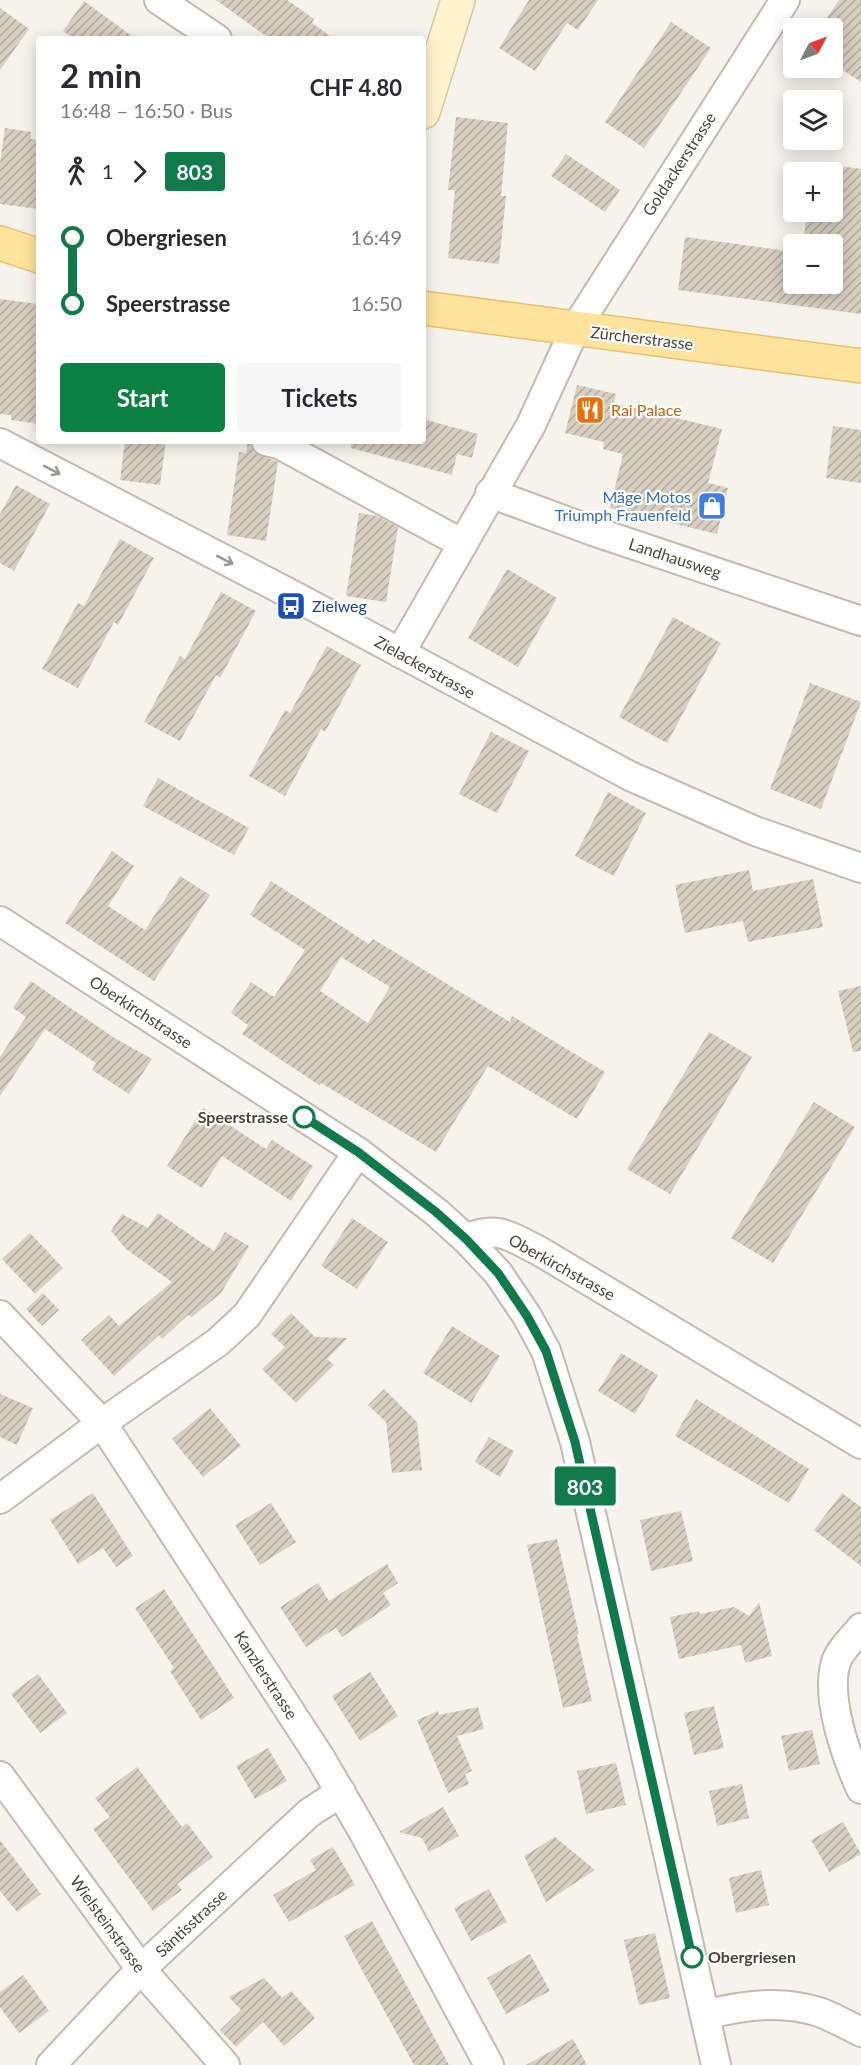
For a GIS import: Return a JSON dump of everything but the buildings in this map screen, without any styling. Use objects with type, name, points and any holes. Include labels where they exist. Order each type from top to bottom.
[{"type":"main road","points":[[0,243],[36,256]]},
{"type":"main road","points":[[0,255],[36,257]]},
{"type":"main road","name":"Zürcherstrasse","points":[[426,308],[861,366]]},
{"type":"street","points":[[159,0],[213,36]]},
{"type":"street","points":[[426,102],[458,0]]},
{"type":"street","name":"Goldackerstrasse","points":[[575,329],[785,0]]},
{"type":"street","points":[[400,653],[531,424],[575,329]]},
{"type":"street","name":"Zielackerstrasse","points":[[0,443],[630,776],[755,831],[861,868]]},
{"type":"street","points":[[279,444],[463,544]]},
{"type":"street","name":"Landhausweg","points":[[490,493],[593,531],[861,621]]},
{"type":"street","name":"Oberkirchstrasse","points":[[0,921],[358,1152],[436,1212],[466,1239],[479,1233],[496,1232],[541,1252],[861,1444]]},
{"type":"street","points":[[0,1499],[102,1423],[218,1342],[248,1315],[358,1152]]},
{"type":"street","points":[[466,1239],[498,1273],[527,1316],[546,1351],[561,1396],[578,1454],[716,2065]]},
{"type":"street","name":"Kanzlerstrasse","points":[[0,1315],[102,1423],[341,1792],[489,2065]]},
{"type":"street","points":[[861,1628],[837,1659],[832,1678],[844,1743],[861,1789]]},
{"type":"street","name":"Wielsteinstrasse","points":[[0,1776],[141,1969],[225,2065]]},
{"type":"street","name":"Säntisstrasse","points":[[51,2065],[141,1969],[309,1813],[341,1792]]},
{"type":"street","points":[[705,2015],[748,2005],[796,2006],[821,2013],[861,2032]]},
{"type":"bus line","name":"803","points":[[304,1117],[358,1152],[436,1212],[466,1239],[498,1273],[527,1316],[546,1351],[575,1442],[692,1957]]},
{"type":"place","name":"Rai Palace","points":[[590,410]]},
{"type":"place","name":"Mäge Motos Triumph Frauenfeld","points":[[712,506]]},
{"type":"place","name":"Zielweg","points":[[291,606]]},
{"type":"place","name":"Speerstrasse","points":[[304,1117]]},
{"type":"place","name":"Obergriesen","points":[[692,1957]]}]
